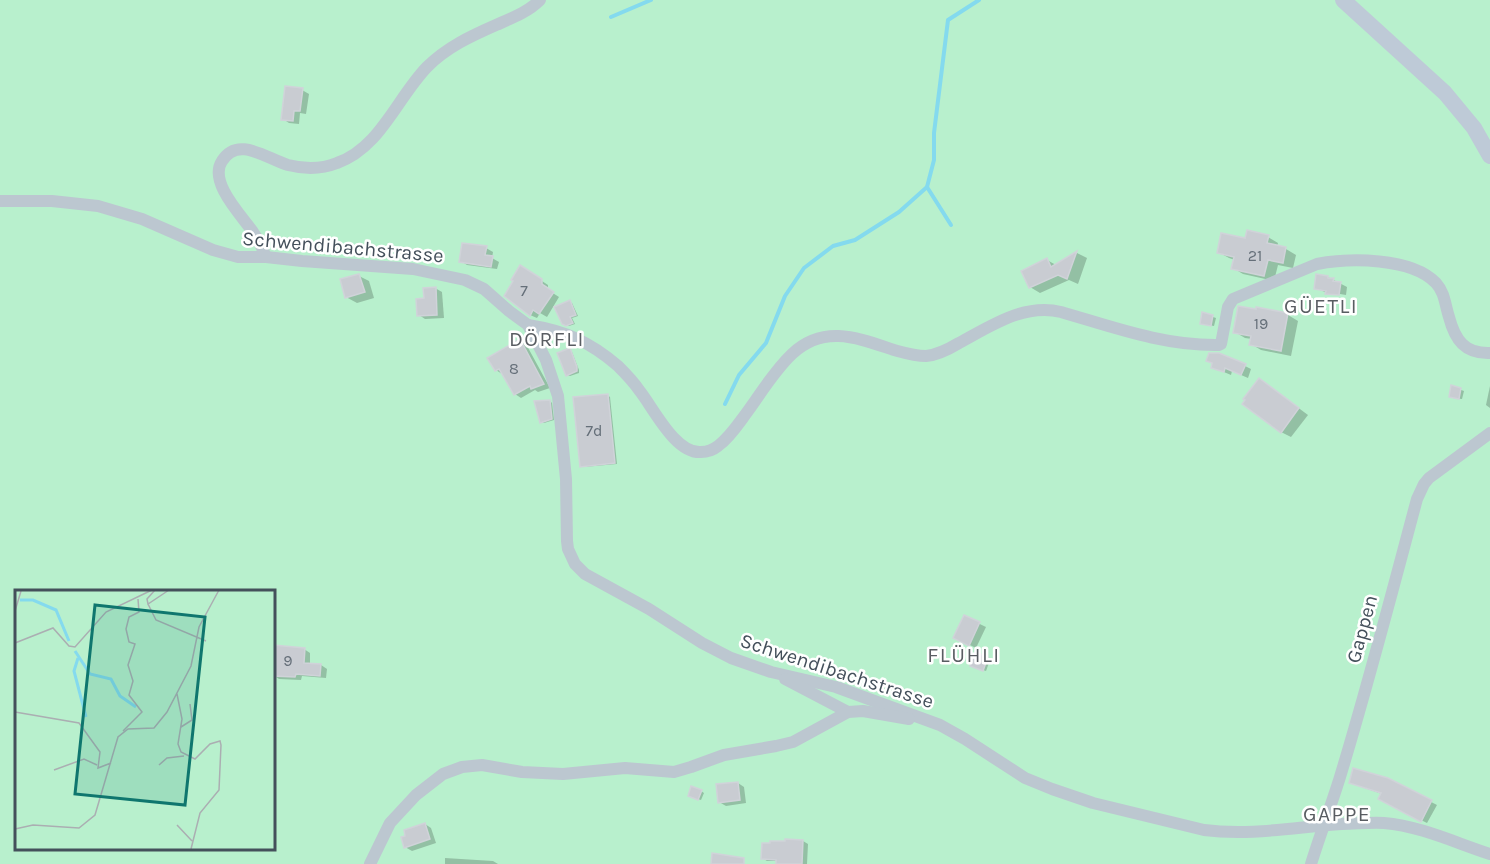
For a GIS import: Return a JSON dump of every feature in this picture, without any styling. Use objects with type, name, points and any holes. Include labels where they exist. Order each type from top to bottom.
[{"type":"street","points":[[266,257],[254,233],[219,182],[218,169],[222,160],[240,149],[252,150],[283,163],[305,168],[326,166],[346,159],[358,152],[376,135],[426,68],[447,50],[462,40],[530,9],[540,0]]},
{"type":"street","points":[[1343,0],[1445,93],[1474,128],[1490,156]]},
{"type":"street","name":"Schwendibachstrasse","points":[[0,201],[52,201],[98,206],[142,219],[227,255],[413,269],[458,278],[484,289],[528,325],[546,360],[558,396],[567,479],[567,541],[575,564],[585,574],[667,619],[702,643],[731,658],[771,672],[836,687],[951,730],[1025,778],[1093,803],[1220,832],[1255,832],[1372,823],[1395,825],[1490,854]]},
{"type":"street","points":[[528,325],[566,333],[604,356],[639,389],[678,442],[697,452],[710,451],[723,442],[785,362],[801,346],[819,338],[850,336],[905,353],[931,355],[945,351],[1010,317],[1031,310],[1046,309],[1161,340],[1198,345],[1219,345],[1228,307],[1233,299],[1305,269],[1329,262],[1381,262],[1420,272],[1440,288],[1449,318],[1464,345],[1474,352],[1490,353]]},
{"type":"street","name":"Gappen","points":[[1311,864],[1339,780],[1379,643],[1417,499],[1429,478],[1490,433]]},
{"type":"street","points":[[771,672],[848,712]]},
{"type":"street","points":[[370,864],[390,823],[424,788],[443,774],[462,767],[483,765],[563,774],[625,768],[674,772],[724,755],[793,742],[848,712],[863,711],[926,720]]},
{"type":"green space","points":[[0,0],[1490,0],[1490,864],[0,864]]},
{"type":"building","points":[[285,86],[303,88],[300,111],[294,111],[293,121],[281,120]]},
{"type":"building","points":[[1247,230],[1269,235],[1267,243],[1286,247],[1283,263],[1268,260],[1264,276],[1231,269],[1234,257],[1217,253],[1221,233],[1245,238]]},
{"type":"building","points":[[462,243],[487,246],[485,255],[493,256],[491,267],[459,262]]},
{"type":"building","points":[[1077,251],[1067,279],[1058,275],[1029,288],[1021,271],[1047,258],[1051,267]]},
{"type":"building","points":[[520,265],[542,279],[542,284],[554,292],[539,314],[533,310],[530,316],[504,296]]},
{"type":"building","points":[[359,274],[365,292],[345,298],[340,279]]},
{"type":"building","points":[[1316,274],[1341,282],[1339,295],[1325,294],[1326,291],[1314,289]]},
{"type":"building","points":[[436,287],[437,315],[417,316],[416,299],[424,298],[423,288]]},
{"type":"building","points":[[570,300],[576,315],[570,317],[573,323],[566,326],[562,324],[554,307]]},
{"type":"building","points":[[1238,306],[1288,313],[1281,351],[1249,345],[1251,336],[1233,333]]},
{"type":"building","points":[[1202,312],[1213,315],[1211,326],[1200,324]]},
{"type":"building","points":[[520,339],[544,384],[531,389],[530,386],[514,395],[499,369],[495,371],[487,358]]},
{"type":"building","points":[[570,348],[577,371],[566,376],[557,353]]},
{"type":"building","points":[[1209,353],[1219,353],[1246,364],[1241,375],[1225,368],[1224,372],[1211,368],[1212,363],[1206,361]]},
{"type":"building","points":[[1259,378],[1299,408],[1281,433],[1242,404],[1245,400],[1243,399]]},
{"type":"building","points":[[1451,385],[1461,388],[1459,399],[1449,397]]},
{"type":"building","points":[[608,394],[615,463],[580,467],[573,397]]},
{"type":"building","points":[[550,400],[552,419],[540,423],[534,401]]},
{"type":"building","points":[[964,615],[980,622],[969,646],[953,638]]},
{"type":"building","points":[[274,645],[305,648],[304,663],[321,664],[320,676],[296,674],[295,677],[274,676]]},
{"type":"building","points":[[975,652],[988,657],[983,671],[970,666]]},
{"type":"building","points":[[1353,768],[1388,778],[1432,800],[1421,822],[1378,799],[1381,793],[1349,783]]},
{"type":"building","points":[[738,782],[740,800],[718,803],[716,784]]},
{"type":"building","points":[[691,786],[702,790],[698,800],[688,796]]},
{"type":"building","points":[[425,823],[430,839],[404,848],[401,837],[405,836],[404,830]]},
{"type":"building","points":[[785,839],[803,840],[802,864],[776,864],[776,860],[761,859],[762,843],[785,841]]},
{"type":"building","points":[[712,853],[744,858],[744,864],[711,864]]},
{"type":"waterway","points":[[611,17],[651,0]]},
{"type":"waterway","points":[[725,404],[739,375],[766,343],[785,296],[804,268],[833,246],[855,240],[899,212],[927,187],[934,160],[934,133],[948,20],[979,0]]},
{"type":"waterway","points":[[927,187],[951,225]]},
{"type":"district","name":"GÜETLI","points":[[1321,306]]},
{"type":"district","name":"DÖRFLI","points":[[547,339]]},
{"type":"district","name":"FLÜHLI","points":[[964,655]]},
{"type":"district","name":"GAPPE","points":[[1337,814]]}]
